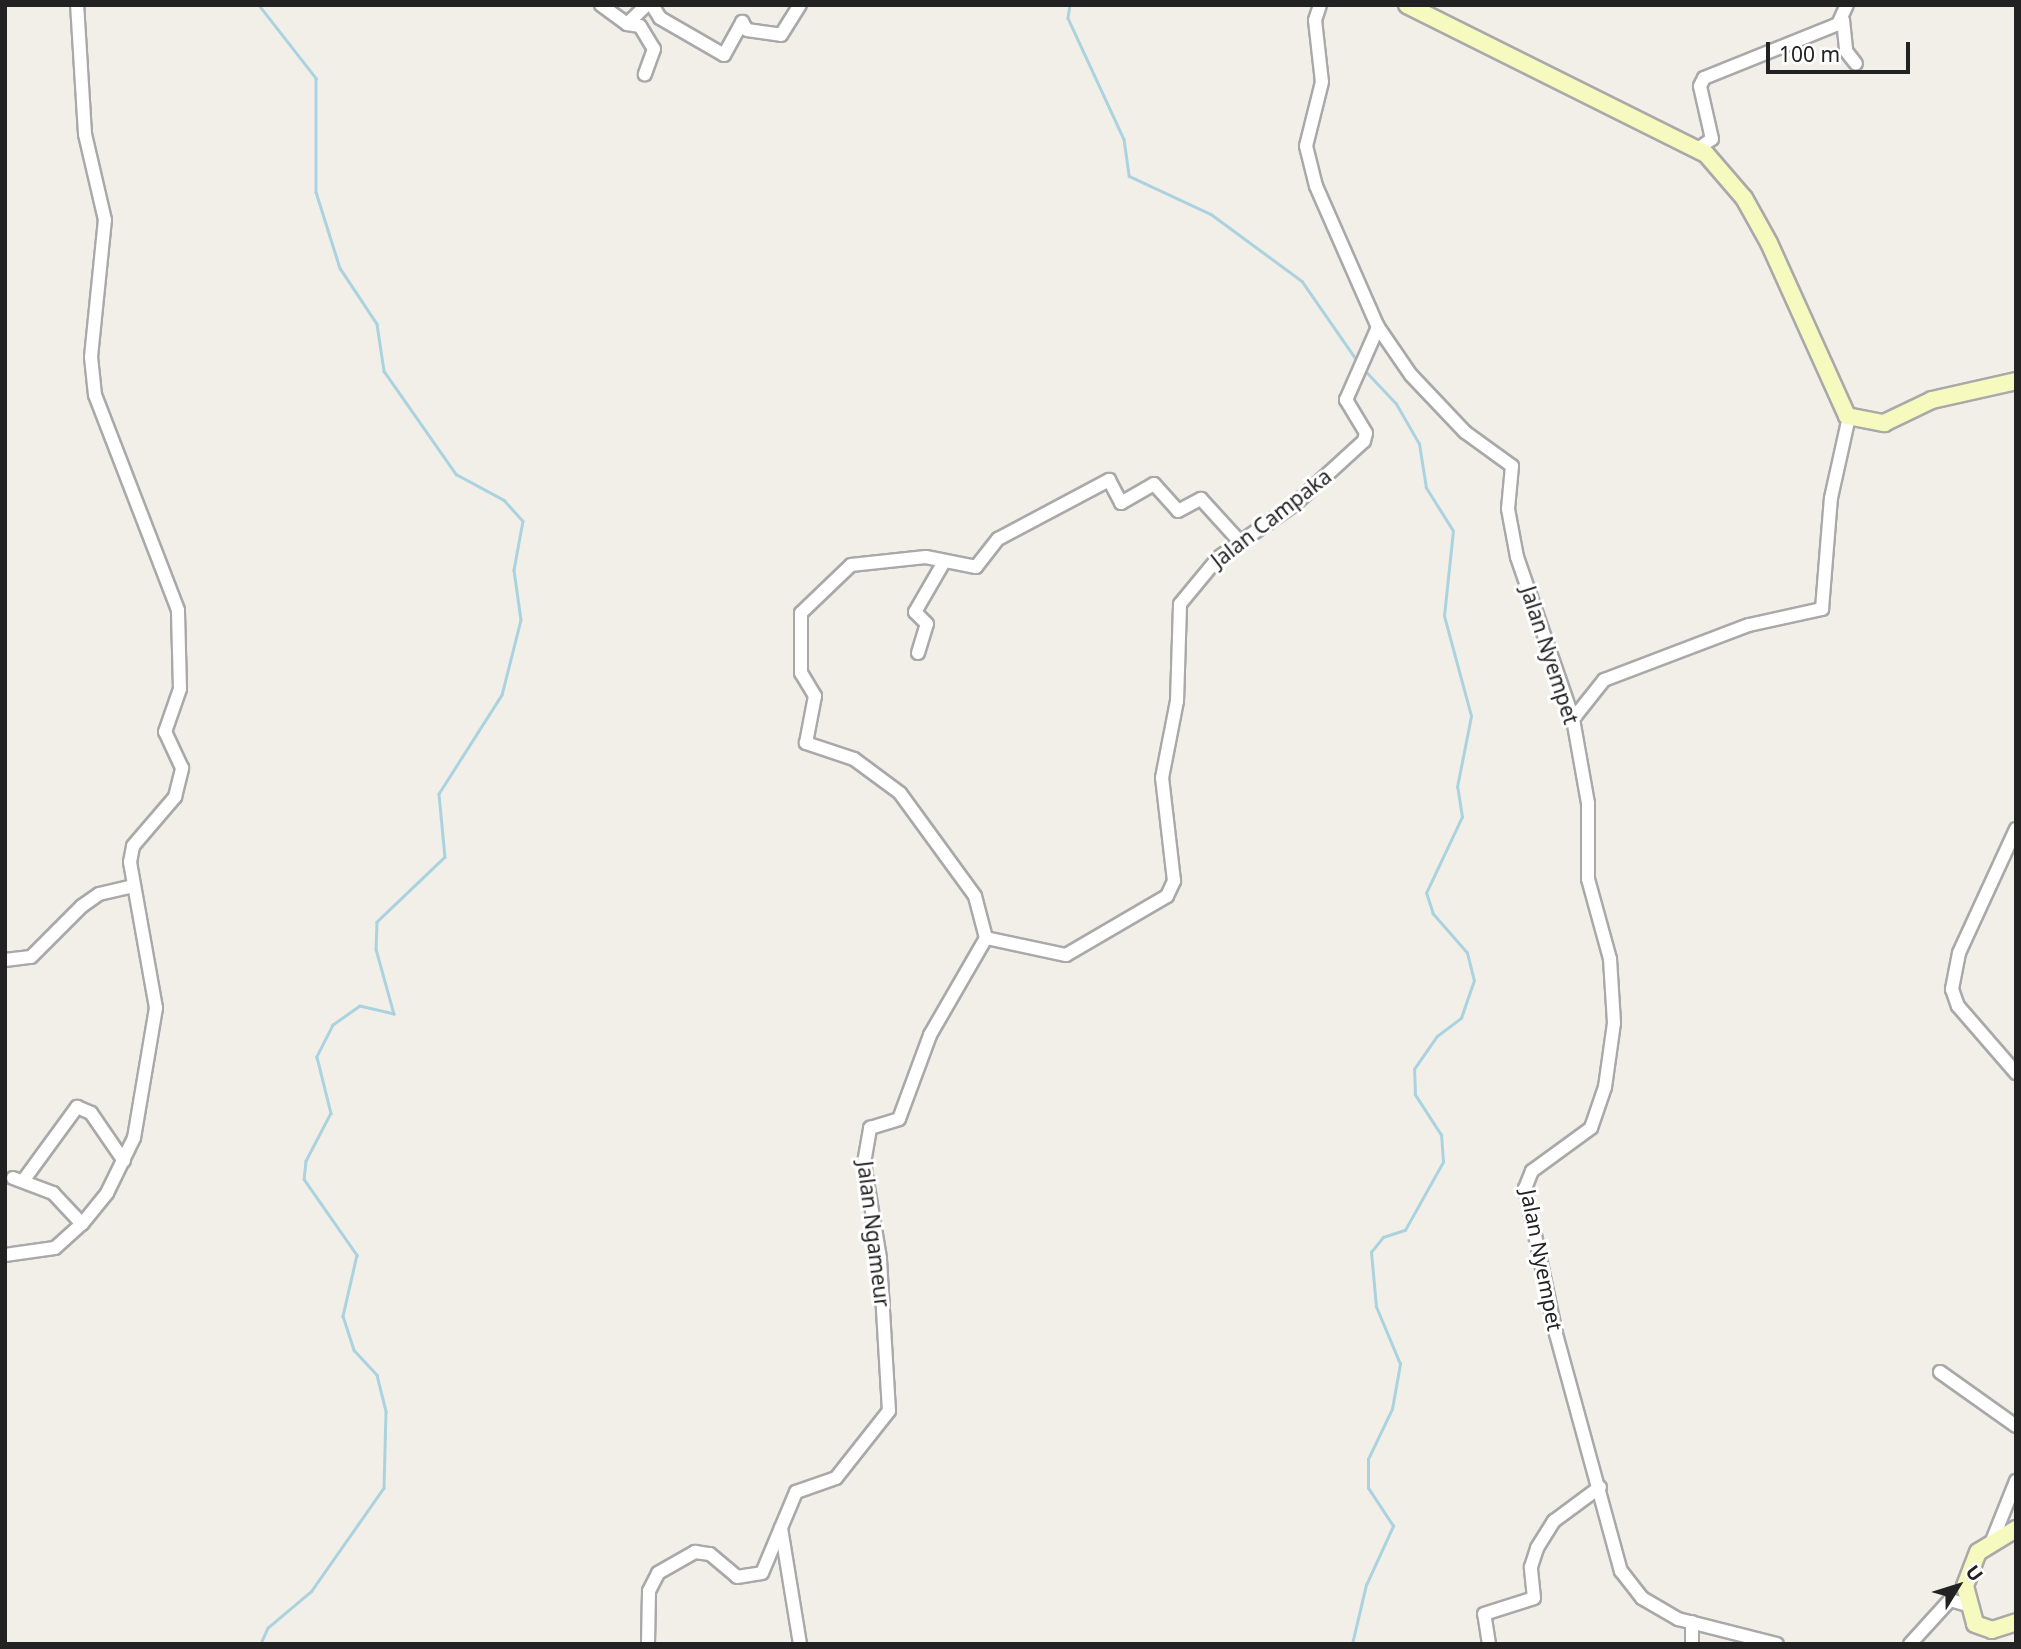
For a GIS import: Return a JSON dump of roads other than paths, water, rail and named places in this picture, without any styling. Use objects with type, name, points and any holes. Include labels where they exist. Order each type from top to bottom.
[{"type":"street","points":[[5,1255],[55,1248],[82,1224],[124,1161],[156,1032],[133,887],[133,846],[181,782],[178,752],[165,732],[180,689],[177,610],[95,395],[91,357],[105,220],[85,134],[77,5]]},
{"type":"street","points":[[601,5],[627,24],[640,26],[654,49],[645,74]]},
{"type":"street","points":[[627,24],[647,5]]},
{"type":"street","points":[[652,5],[660,18],[724,55],[742,22],[747,30],[781,35],[800,5]]},
{"type":"street","name":"Jalan Nyempet","points":[[1320,5],[1315,20],[1322,82],[1306,146],[1334,233],[1378,327],[1444,413],[1511,467],[1508,509],[1517,557],[1573,719],[1588,803],[1588,879],[1610,960],[1614,1023],[1605,1087],[1591,1128],[1532,1171],[1525,1188],[1556,1334],[1627,1580],[1653,1605],[1692,1622],[1777,1644]]},
{"type":"street","points":[[1407,5],[1698,149],[1727,174],[1750,209],[1831,391],[1849,417],[1884,423],[1932,400],[2016,381]]},
{"type":"street","points":[[1847,5],[1843,20],[1846,51],[1856,64]]},
{"type":"street","points":[[1698,149],[1712,139],[1700,86],[1704,78],[1843,20]]},
{"type":"street","name":"Jalan Campaka","points":[[986,938],[1066,955],[1167,896],[1174,881],[1162,778],[1182,650],[1178,611],[1201,575],[1364,441],[1366,433],[1346,401],[1378,327]]},
{"type":"street","points":[[1573,719],[1588,692],[1604,680],[1749,625],[1822,609],[1831,498],[1849,417]]},
{"type":"street","points":[[986,938],[975,896],[900,793],[854,760],[809,746],[805,738],[815,696],[801,673],[796,628],[811,598],[851,565],[926,557],[976,566],[998,539],[1109,480],[1121,503],[1154,484],[1178,511],[1201,499],[1241,543]]},
{"type":"street","points":[[918,653],[927,626],[915,612],[944,562]]},
{"type":"street","points":[[2016,829],[1959,953],[1952,989],[1958,1006],[2016,1073]]},
{"type":"street","points":[[5,960],[27,960],[90,900],[133,887]]},
{"type":"street","name":"Jalan Ngameur","points":[[780,1524],[796,1492],[836,1478],[875,1434],[889,1411],[888,1363],[863,1144],[870,1128],[899,1119],[930,1035],[986,938]]},
{"type":"street","points":[[82,1224],[53,1193],[18,1180],[77,1107],[91,1113],[124,1161]]},
{"type":"street","points":[[1940,1372],[2016,1426]]},
{"type":"street","points":[[2016,1481],[1992,1541],[1968,1572],[1968,1605],[1983,1629],[2016,1622]]},
{"type":"street","points":[[1489,1644],[1484,1614],[1535,1598],[1531,1567],[1537,1548],[1554,1521],[1600,1487]]},
{"type":"street","points":[[648,1644],[649,1591],[658,1573],[684,1554],[704,1552],[737,1577],[753,1577],[767,1569],[780,1524]]},
{"type":"street","points":[[780,1524],[800,1644]]},
{"type":"street","points":[[1992,1541],[2016,1529]]},
{"type":"street","points":[[1910,1644],[1950,1600],[1968,1605]]},
{"type":"street","points":[[1692,1622],[1692,1644]]},
{"type":"waterway","points":[[259,5],[316,78],[316,192],[340,268],[377,324],[384,371],[456,474],[504,500],[523,521],[514,570],[521,620],[502,695],[439,794],[445,857],[377,922],[376,949],[394,1014],[360,1006],[333,1025],[317,1057],[331,1113],[306,1161],[304,1179],[357,1255],[343,1316],[354,1350],[377,1375],[386,1412],[384,1488],[312,1591],[268,1628],[261,1644]]},
{"type":"waterway","points":[[1070,5],[1068,18],[1124,139],[1129,176],[1211,214],[1302,281],[1358,362]]},
{"type":"waterway","points":[[1352,1644],[1366,1585],[1393,1526],[1368,1488],[1368,1459],[1392,1409],[1400,1364],[1376,1307],[1371,1252],[1383,1237],[1405,1230],[1443,1162],[1441,1135],[1415,1095],[1414,1069],[1437,1036],[1461,1018],[1474,981],[1467,953],[1433,914],[1426,893],[1462,817],[1457,787],[1471,716],[1444,616],[1453,531],[1426,488],[1419,444],[1396,404],[1364,370]]}]
